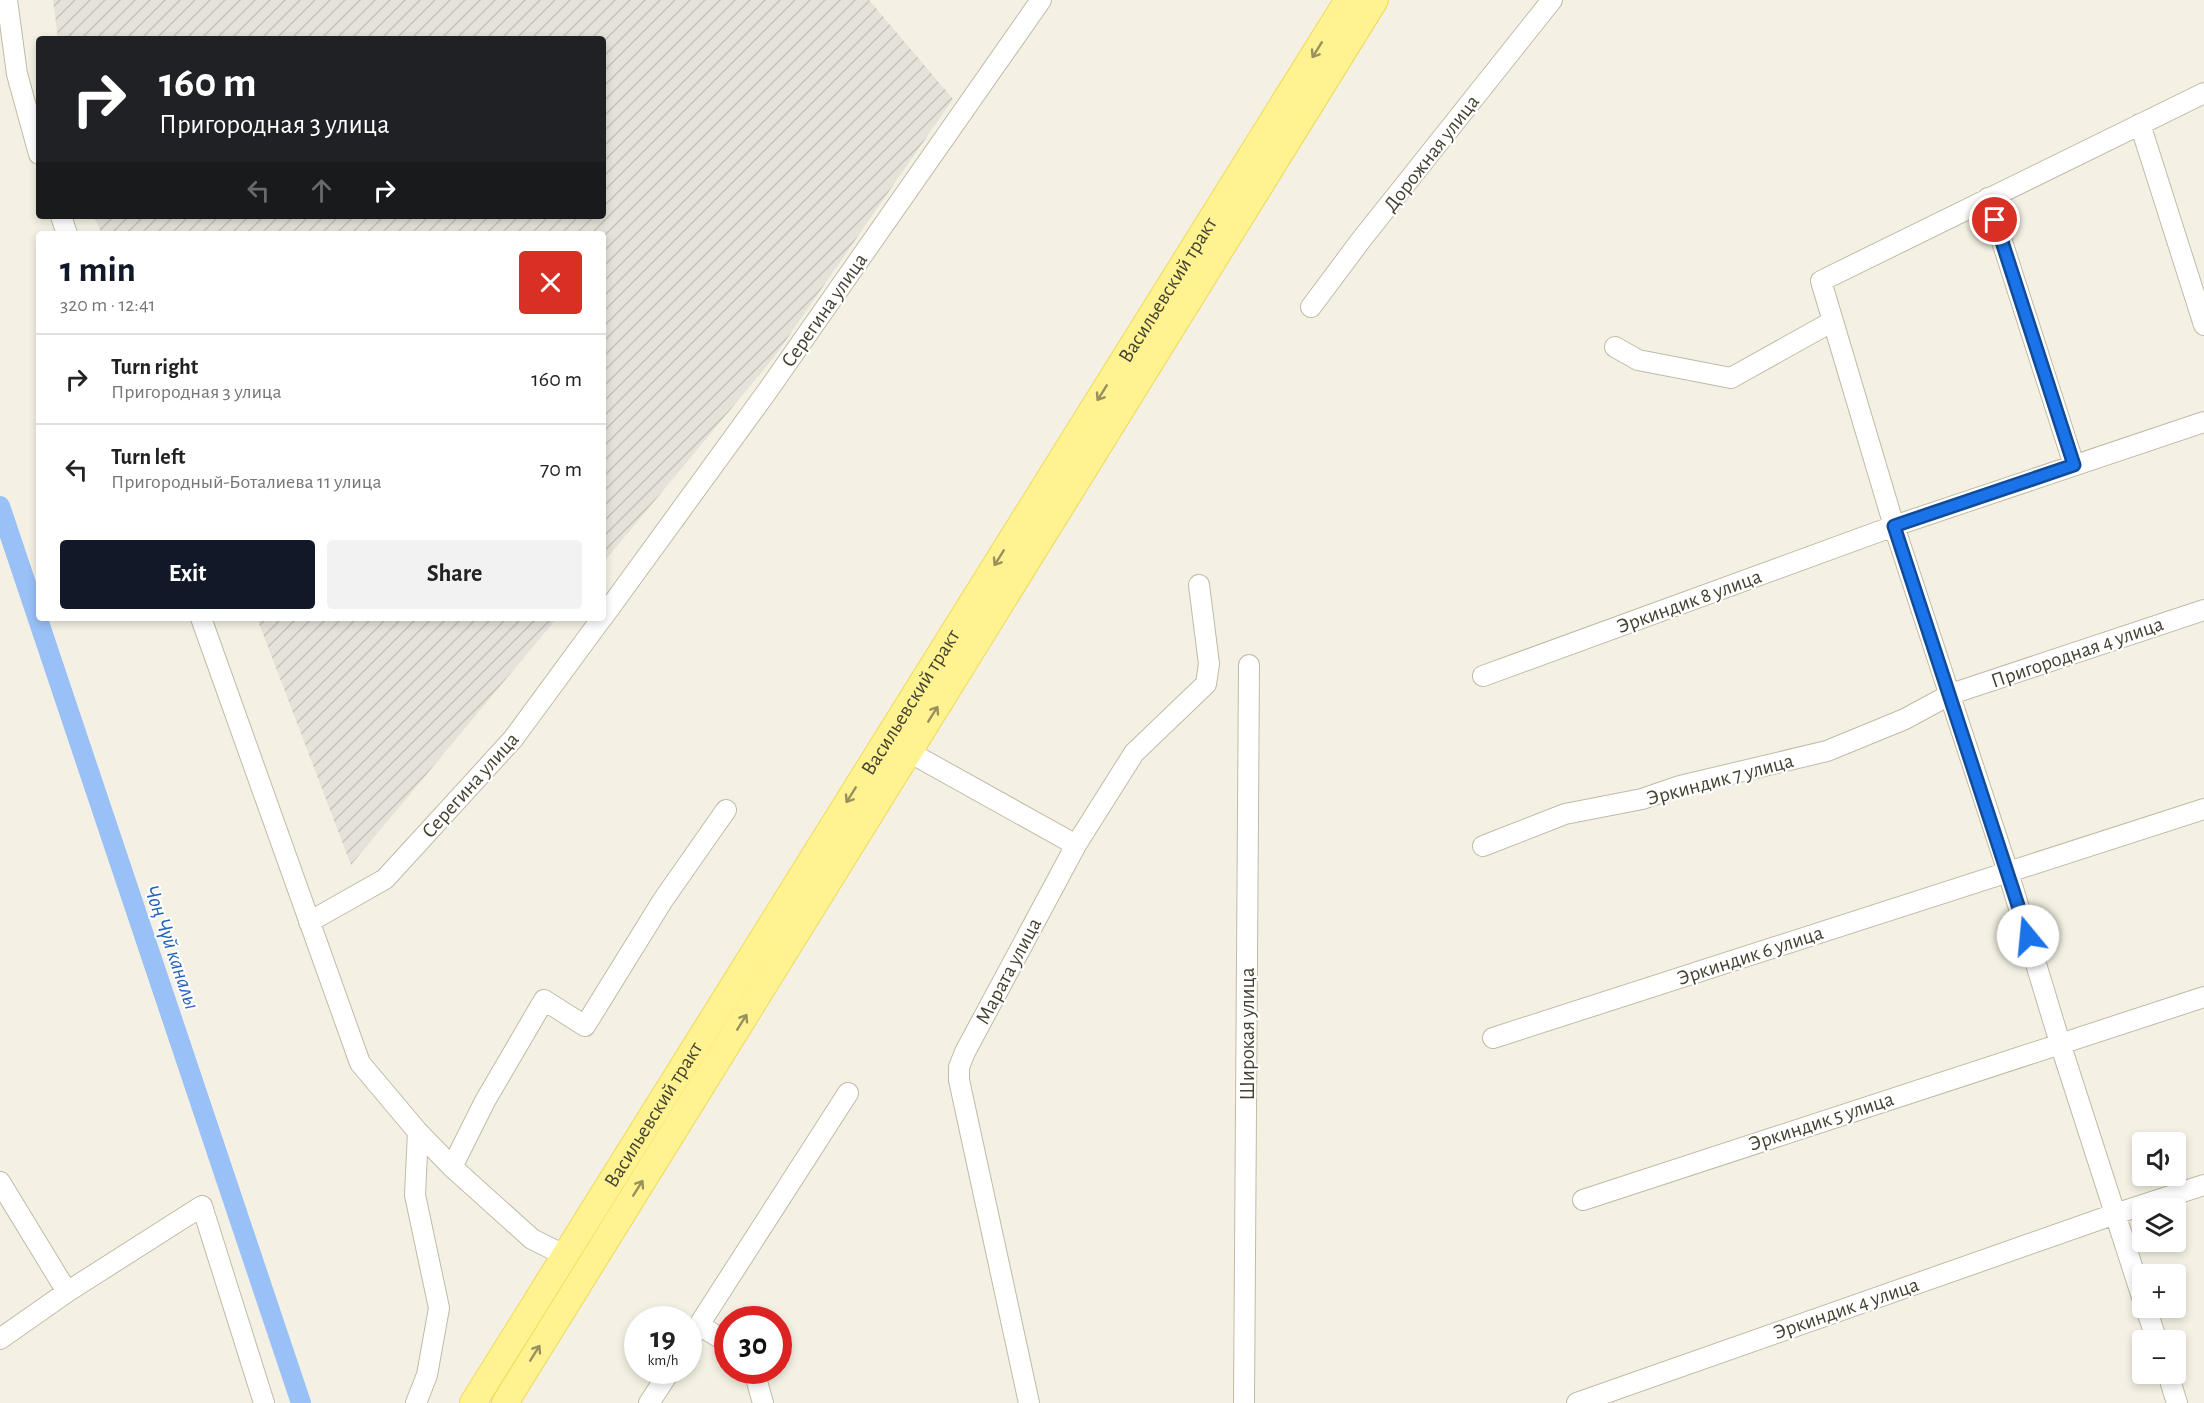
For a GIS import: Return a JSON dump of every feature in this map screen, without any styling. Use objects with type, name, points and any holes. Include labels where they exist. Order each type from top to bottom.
[{"type":"main road","name":"Васильевский тракт","points":[[473,1403],[1348,0]]},
{"type":"main road","name":"Васильевский тракт","points":[[505,1403],[1375,0]]},
{"type":"street","points":[[7,0],[17,74],[36,143]]},
{"type":"street","name":"Дорожная улица","points":[[1311,307],[1361,240],[1552,0]]},
{"type":"street","name":"Серегина улица","points":[[606,613],[773,383],[1039,1]]},
{"type":"street","points":[[2132,1266],[1951,694],[1894,526],[1821,281],[2204,93]]},
{"type":"street","points":[[2140,124],[2204,325]]},
{"type":"street","points":[[1988,198],[2074,465]]},
{"type":"street","points":[[1616,347],[1638,360],[1731,378],[1833,321]]},
{"type":"street","name":"Эркиндик 8 улица","points":[[1483,676],[1894,526],[2204,422]]},
{"type":"street","name":"Марата улица","points":[[1029,1403],[958,1080],[959,1067],[1076,846],[1134,753],[1206,684],[1209,656],[1199,585]]},
{"type":"street","name":"Пригородная 4 улица","points":[[1951,694],[2204,610]]},
{"type":"street","points":[[202,621],[360,1063],[418,1132],[452,1167],[532,1239],[564,1255]]},
{"type":"street","name":"Серегина улица","points":[[309,922],[386,879],[513,739],[600,621]]},
{"type":"street","name":"Широкая улица","points":[[1244,1403],[1249,665]]},
{"type":"street","name":"Эркиндик 7 улица","points":[[1483,846],[1565,814],[1642,799],[1680,786],[1827,751],[1905,719],[1951,694]]},
{"type":"street","points":[[909,752],[1076,846]]},
{"type":"street","name":"Эркиндик 6 улица","points":[[1493,1038],[2204,809]]},
{"type":"street","points":[[452,1167],[485,1101],[544,1000],[585,1026],[663,900],[726,810]]},
{"type":"street","name":"Эркиндик 5 улица","points":[[1583,1200],[2204,997]]},
{"type":"street","points":[[702,1321],[848,1093]]},
{"type":"street","points":[[416,1403],[427,1375],[439,1308],[415,1195],[418,1132]]},
{"type":"street","points":[[0,1182],[67,1292]]},
{"type":"street","name":"Эркиндик 4 улица","points":[[1577,1403],[2115,1214],[2204,1185]]},
{"type":"street","points":[[0,1339],[67,1292],[202,1206],[264,1403]]},
{"type":"street","points":[[649,1403],[661,1384]]},
{"type":"street","points":[[758,1384],[763,1403]]},
{"type":"street","points":[[2170,1384],[2175,1403]]},
{"type":"shaded area","points":[[53,0],[869,0],[953,99],[775,356],[606,559],[606,231],[101,231],[95,219],[606,219],[606,36],[58,36]]},
{"type":"shaded area","points":[[258,621],[554,621],[351,865]]},
{"type":"waterway","name":"Чоң Чүй каналы","points":[[0,506],[36,613]]},
{"type":"waterway","name":"Чоң Чүй каналы","points":[[39,621],[301,1403]]},
{"type":"route","points":[[1995,220],[2074,465],[1894,526],[1951,694],[2028,936]]}]
